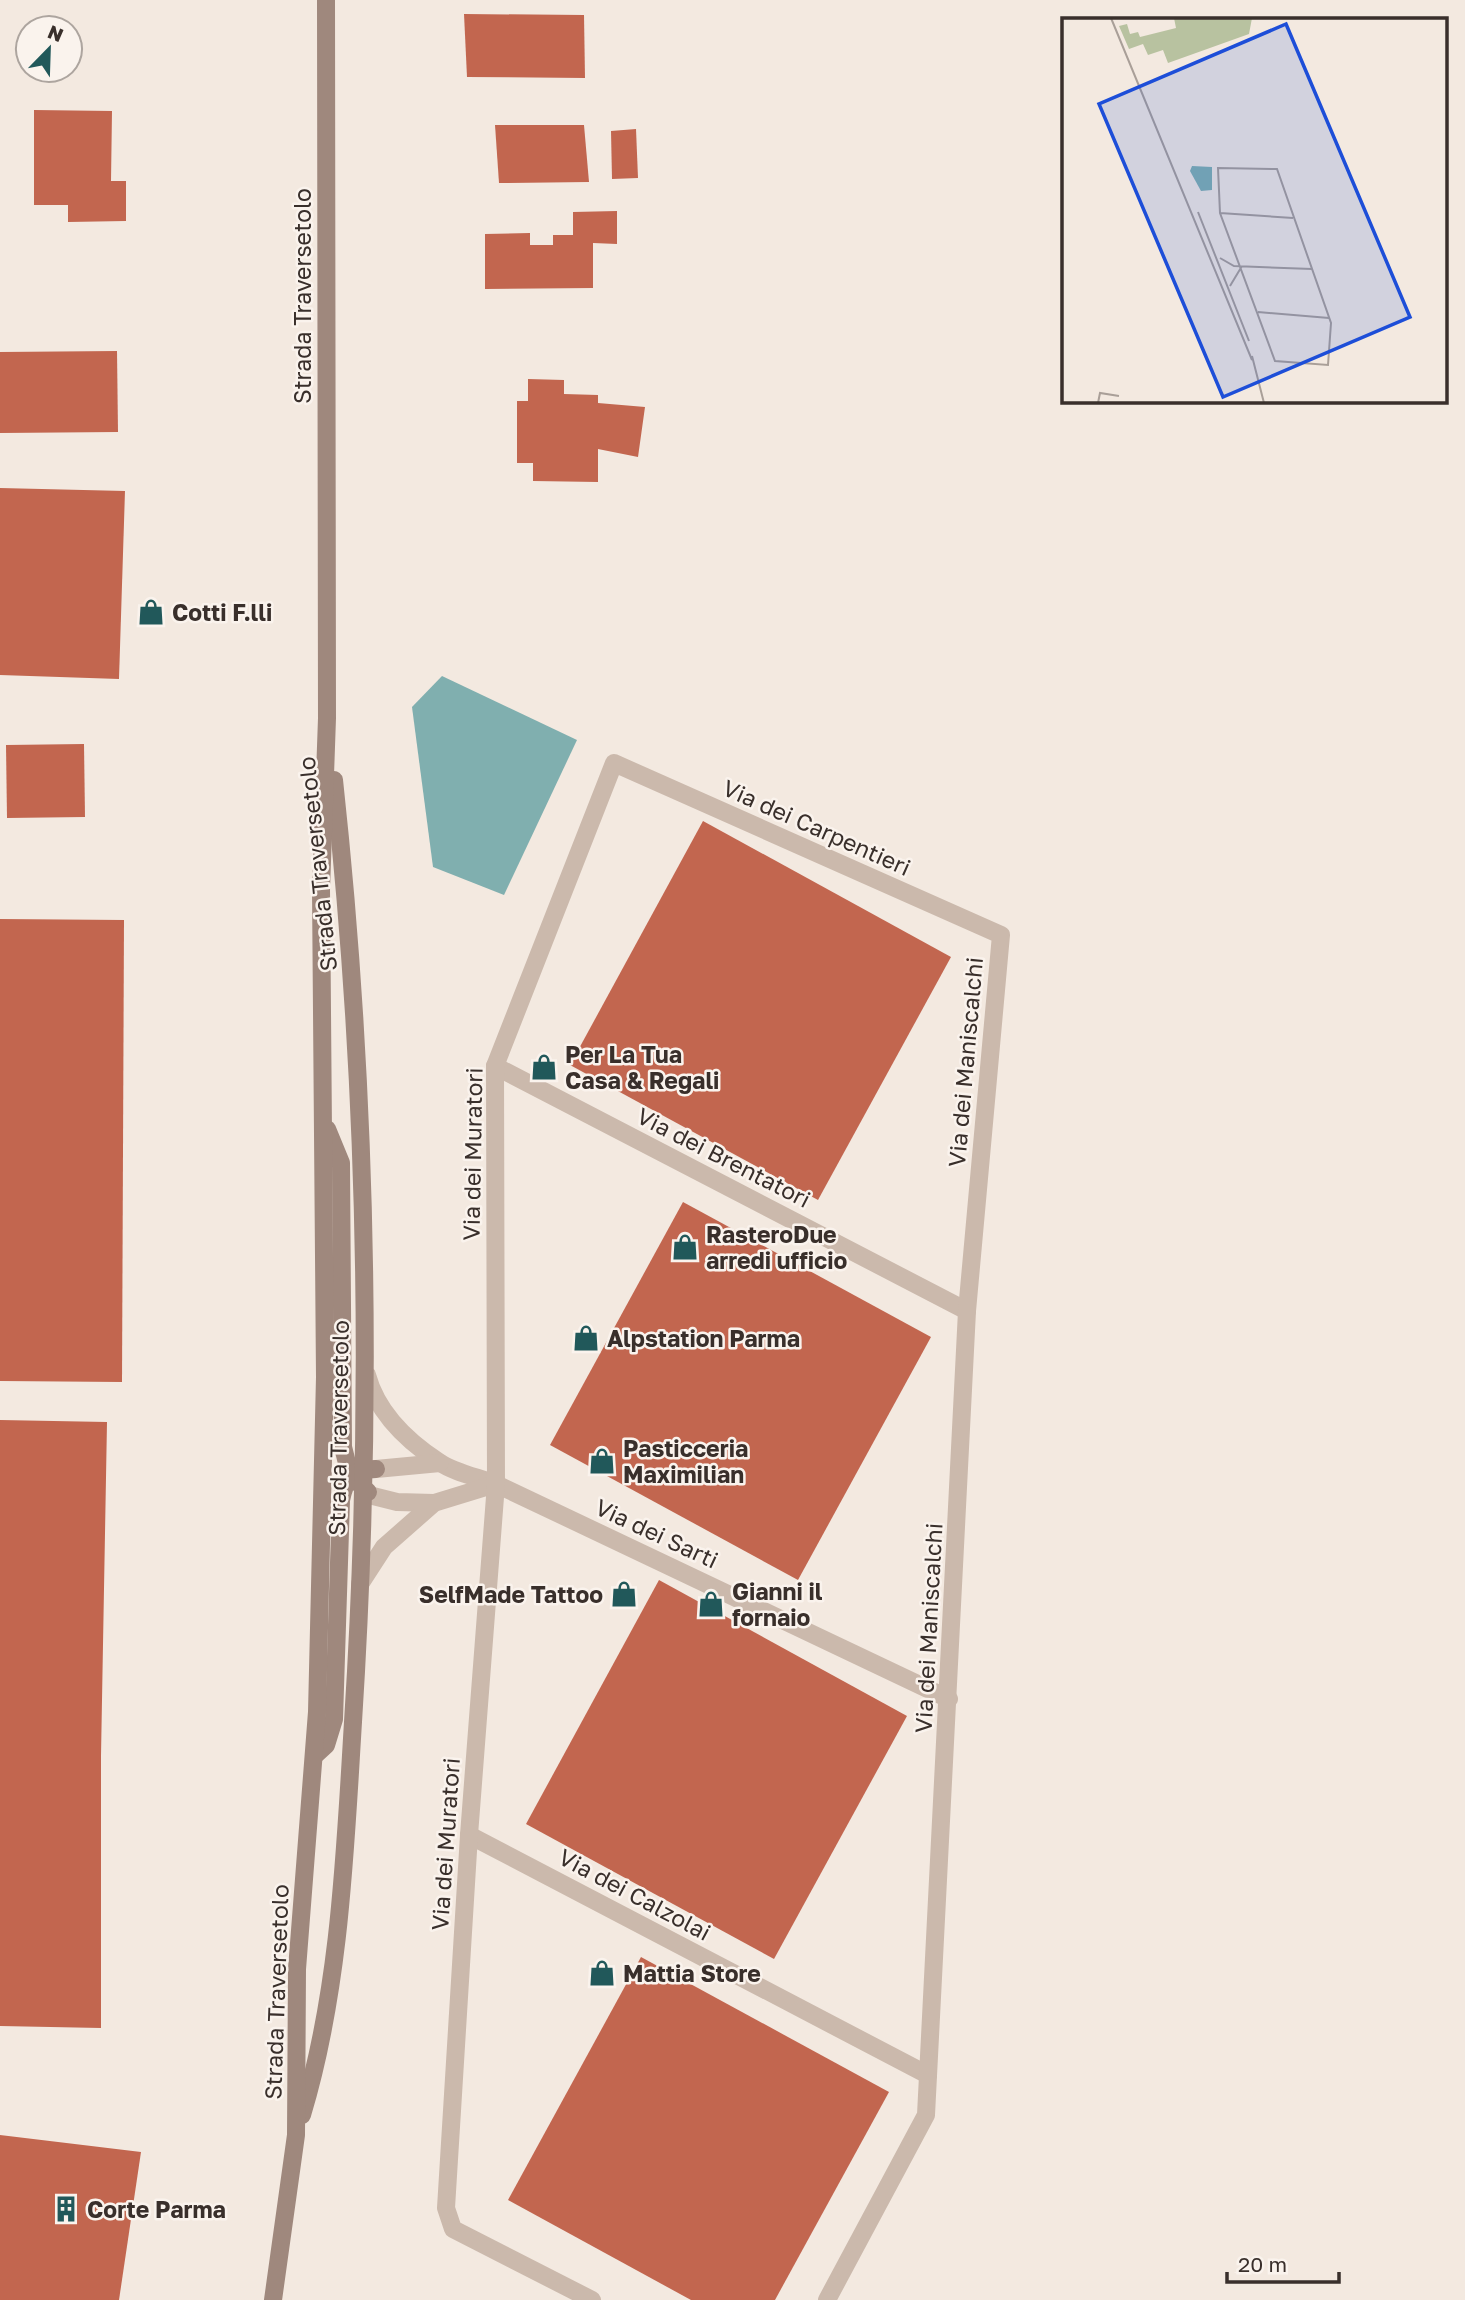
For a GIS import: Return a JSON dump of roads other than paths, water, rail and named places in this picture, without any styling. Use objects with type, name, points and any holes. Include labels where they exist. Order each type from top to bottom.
[{"type":"main road","name":"Strada Traversetolo","points":[[296,2135],[297,1969],[314,1756],[324,1391],[321,890],[327,718],[326,0]]},
{"type":"main road","name":"Strada Traversetolo","points":[[273,2300],[296,2135],[321,2035],[334,1952],[351,1755],[365,1479],[361,1109],[352,960],[327,718]]},
{"type":"main road","points":[[323,1119],[341,1163],[343,1447],[365,1479]]},
{"type":"main road","points":[[314,1756],[326,1745],[334,1719],[341,1500],[346,1479],[365,1479]]},
{"type":"street","name":"Via dei Carpentieri","points":[[614,763],[1001,935]]},
{"type":"street","name":"Via dei Muratori","points":[[592,2300],[453,2229],[446,2208],[469,1835],[496,1484],[495,1066],[614,763]]},
{"type":"street","name":"Via dei Maniscalchi","points":[[827,2300],[926,2115],[967,1311],[1001,935]]},
{"type":"street","name":"Via dei Brentatori","points":[[495,1066],[967,1311]]},
{"type":"street","points":[[365,1371],[372,1395],[387,1418],[440,1463],[496,1484]]},
{"type":"street","points":[[365,1479],[440,1463]]},
{"type":"street","points":[[365,1479],[397,1502],[434,1503],[496,1484]]},
{"type":"street","name":"Via dei Sarti","points":[[496,1484],[949,1699]]},
{"type":"street","points":[[360,1584],[384,1547],[434,1503]]},
{"type":"street","name":"Via dei Calzolai","points":[[469,1835],[928,2075]]},
{"type":"water","points":[[442,676],[577,740],[504,895],[433,867],[412,707]]},
{"type":"place","name":"Cotti F.lli","points":[[151,612]]},
{"type":"place","name":"Per La Tua Casa & Regali","points":[[544,1067]]},
{"type":"place","name":"RasteroDue arredi ufficio","points":[[685,1247]]},
{"type":"place","name":"Alpstation Parma","points":[[586,1338]]},
{"type":"place","name":"Pasticceria Maximilian","points":[[602,1461]]},
{"type":"place","name":"SelfMade Tattoo","points":[[624,1594]]},
{"type":"place","name":"Gianni il fornaio","points":[[711,1604]]},
{"type":"place","name":"Mattia Store","points":[[602,1973]]},
{"type":"place","name":"Corte Parma","points":[[66,2209]]}]
